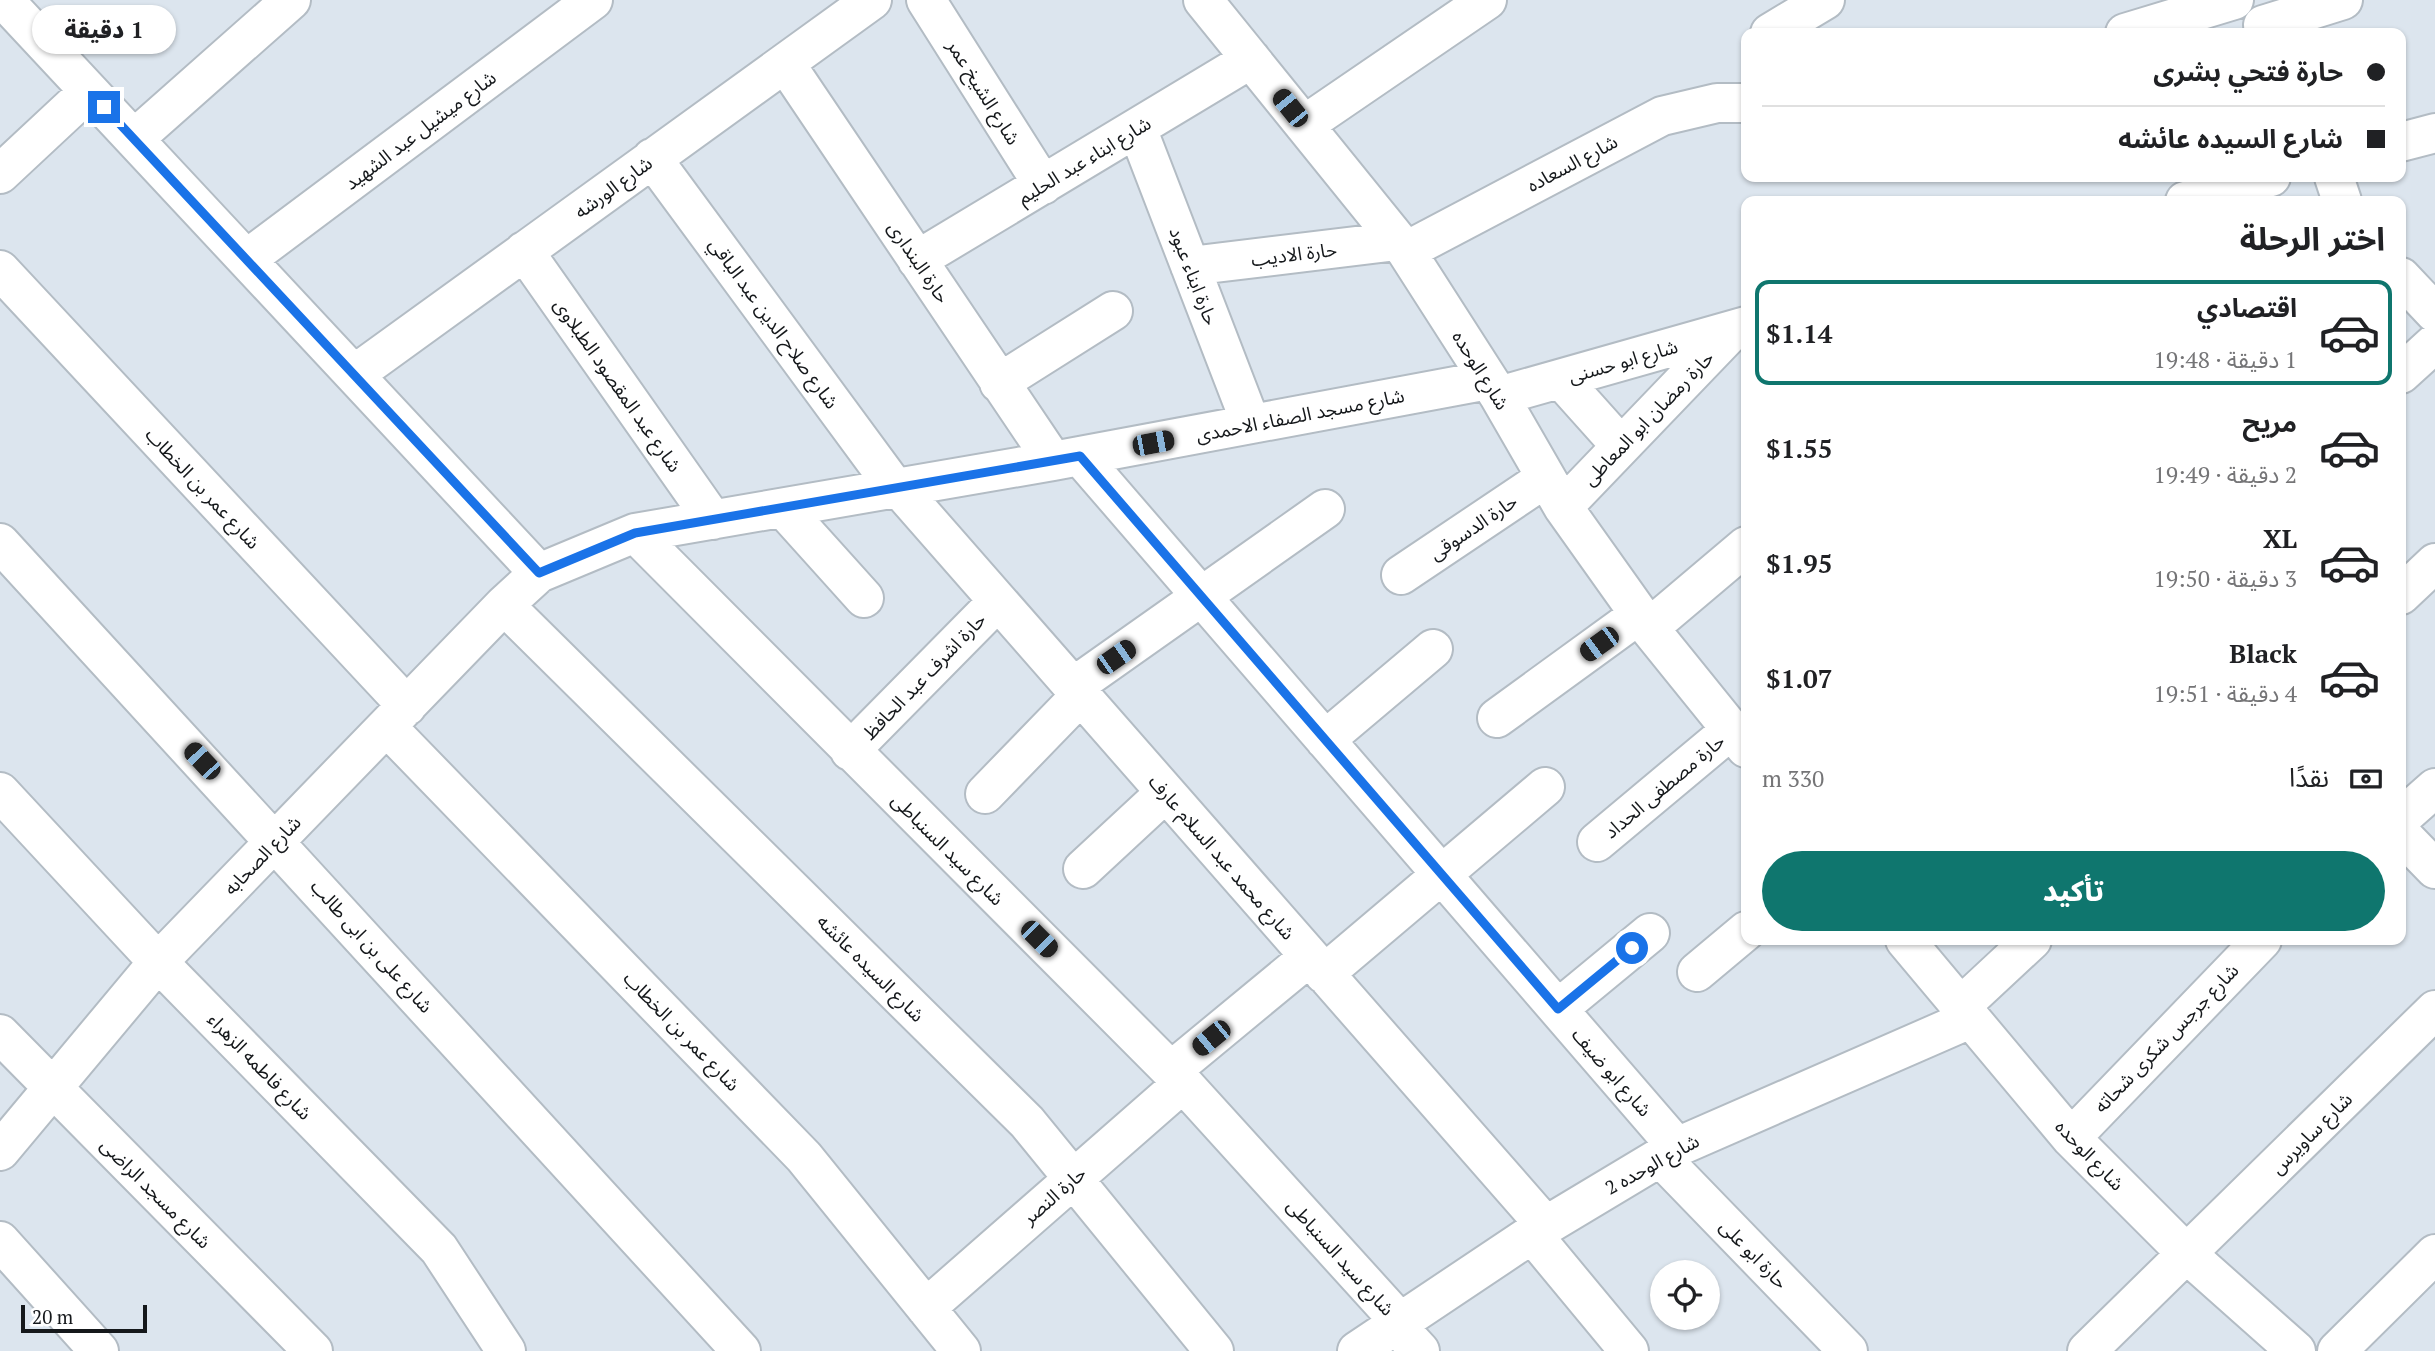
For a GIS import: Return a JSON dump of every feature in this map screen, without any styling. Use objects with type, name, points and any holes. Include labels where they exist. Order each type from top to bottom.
[{"type":"street","points":[[134,139],[291,0]]},
{"type":"street","name":"شارع ميشيل عبد الشهيد","points":[[247,259],[593,0]]},
{"type":"street","name":"شارع الورشه","points":[[355,374],[872,0]]},
{"type":"street","name":"شارع الشيخ عمر","points":[[926,0],[1042,185]]},
{"type":"street","name":"شارع الوحده","points":[[1203,0],[1402,246],[1493,388],[1553,493],[1644,621],[1739,739]]},
{"type":"street","points":[[1304,125],[1487,0]]},
{"type":"street","points":[[1778,28],[1825,0]]},
{"type":"street","points":[[2142,28],[2234,0]]},
{"type":"street","points":[[2260,19],[2343,0]]},
{"type":"street","points":[[20,5],[89,91],[539,573]]},
{"type":"street","name":"شارع ابناء عبد الحليم","points":[[918,260],[1251,59]]},
{"type":"street","name":"حارة البندارى","points":[[785,63],[999,383],[1067,459]]},
{"type":"street","points":[[0,174],[89,91]]},
{"type":"street","name":"شارع السعاده","points":[[1402,246],[1662,116],[1717,103],[1741,103]]},
{"type":"street","name":"حارة ابناء عبود","points":[[1137,128],[1251,424]]},
{"type":"street","points":[[2406,141],[2435,133]]},
{"type":"street","name":"شارع صلاح الدين عبد الباقي","points":[[652,158],[897,488]]},
{"type":"street","points":[[2203,196],[2253,182]]},
{"type":"street","name":"حارة الاديب","points":[[1190,266],[1402,246]]},
{"type":"street","name":"شارع عبد المقصود الطبلاوى","points":[[524,251],[713,520]]},
{"type":"street","name":"شارع عمر بن الخطاب","points":[[0,270],[397,716],[804,1157],[961,1351]]},
{"type":"street","points":[[2406,282],[2435,313]]},
{"type":"street","points":[[999,383],[1113,311]]},
{"type":"street","name":"شارع ابو حسنى","points":[[1493,388],[1561,379],[1740,328]]},
{"type":"street","name":"حارة رمضان ابو المعاطى","points":[[1553,493],[1621,446],[1740,328]]},
{"type":"street","points":[[2406,369],[2435,343]]},
{"type":"street","points":[[1561,379],[1621,446]]},
{"type":"street","name":"شارع مسجد الصفاء الاحمدى","points":[[539,573],[635,533],[1067,459],[1251,424],[1493,388]]},
{"type":"street","name":"شارع ابو ضيف","points":[[1067,459],[1201,596],[1558,1009],[1668,1152]]},
{"type":"street","name":"شارع محمد عبد السلام عارف","points":[[897,488],[1317,965],[1539,1230],[1629,1351]]},
{"type":"street","name":"حارة الدسوقى","points":[[1401,575],[1553,493]]},
{"type":"street","points":[[783,508],[864,598]]},
{"type":"street","points":[[985,794],[1077,692],[1201,596],[1325,509]]},
{"type":"street","name":"شارع سيد السنباطى","points":[[635,533],[1177,1077],[1405,1333]]},
{"type":"street","name":"شارع على بن ابى طالب","points":[[0,543],[741,1351]]},
{"type":"street","points":[[1497,718],[1644,621],[1741,550]]},
{"type":"street","points":[[2406,590],[2435,564]]},
{"type":"street","name":"شارع الصحابه","points":[[0,1151],[158,962],[504,605],[539,573]]},
{"type":"street","name":"حارة اشرف عبد الحافظ","points":[[850,751],[997,602]]},
{"type":"street","name":"شارع السيده عائشه","points":[[504,605],[1027,1122],[1214,1351]]},
{"type":"street","points":[[1325,740],[1433,649]]},
{"type":"street","name":"حارة مصطفى الحداد","points":[[1597,842],[1739,739]]},
{"type":"street","name":"حارة النصر","points":[[926,1308],[1073,1179],[1177,1077],[1317,965],[1442,874],[1545,788]]},
{"type":"street","points":[[2406,814],[2435,788]]},
{"type":"street","name":"شارع فاطمه الزهراء","points":[[0,792],[158,962],[439,1249],[506,1351]]},
{"type":"street","points":[[1083,869],[1166,793]]},
{"type":"street","points":[[2406,839],[2435,869]]},
{"type":"street","points":[[1558,1009],[1650,933]]},
{"type":"street","points":[[1697,972],[1741,935]]},
{"type":"street","name":"شارع الوحده","points":[[1909,945],[2071,1138],[2188,1255],[2296,1351]]},
{"type":"street","name":"شارع الوحده 2","points":[[1357,1351],[1405,1333],[1539,1230],[1668,1152],[1965,1013],[2027,945]]},
{"type":"street","name":"شارع جرجس شكرى شحاته","points":[[2071,1138],[2257,945]]},
{"type":"street","name":"شارع ساويرس","points":[[2087,1351],[2188,1255],[2435,1010]]},
{"type":"street","name":"شارع مسجد الراضى","points":[[0,1034],[313,1351]]},
{"type":"street","name":"حارة ابو على","points":[[1668,1152],[1848,1351]]},
{"type":"street","points":[[0,1241],[99,1351]]},
{"type":"street","points":[[2337,1351],[2435,1254]]},
{"type":"route","points":[[104,107],[539,573],[635,533],[1080,456],[1558,1009],[1632,948]]}]
